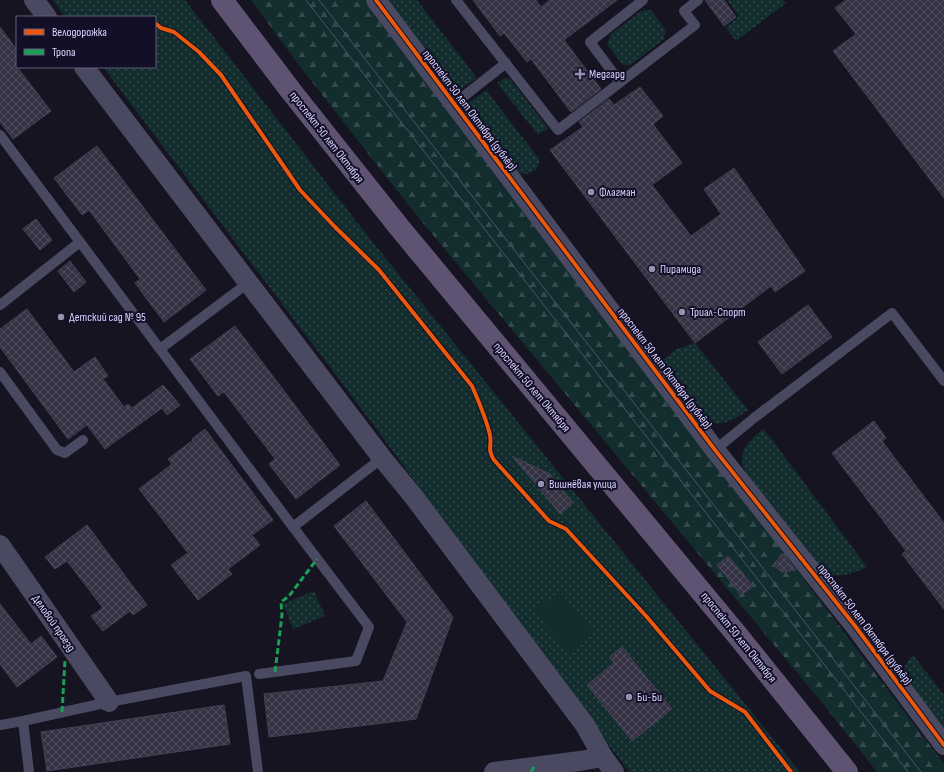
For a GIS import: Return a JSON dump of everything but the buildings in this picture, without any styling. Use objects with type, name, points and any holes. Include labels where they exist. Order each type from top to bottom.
[{"type":"main road","name":"проспект 50 лет Октября","points":[[222,0],[291,92],[399,227],[734,630],[847,772]]},
{"type":"street","points":[[34,0],[45,16]]},
{"type":"street","name":"проспект 50 лет Октября (дублёр)","points":[[376,0],[715,450],[855,626],[944,745]]},
{"type":"street","points":[[85,68],[382,458],[414,497],[585,725],[609,765]]},
{"type":"street","name":"Деловой проезд","points":[[0,545],[109,702]]},
{"type":"street","points":[[494,772],[580,761],[609,765]]},
{"type":"lane","points":[[456,0],[558,130],[696,25],[684,11],[698,0]]},
{"type":"lane","points":[[620,82],[590,42],[643,0]]},
{"type":"lane","points":[[454,104],[506,63]]},
{"type":"lane","points":[[0,135],[369,628],[356,661],[259,674]]},
{"type":"lane","points":[[0,305],[80,242]]},
{"type":"lane","points":[[160,349],[248,283]]},
{"type":"lane","points":[[715,450],[760,413],[892,313],[944,381]]},
{"type":"lane","points":[[0,372],[57,450],[65,454],[83,440]]},
{"type":"lane","points":[[293,527],[382,458]]},
{"type":"lane","points":[[0,725],[109,702],[246,676],[258,772]]},
{"type":"lane","points":[[23,721],[29,772]]},
{"type":"green space","points":[[53,0],[185,0],[363,230],[800,772],[629,772],[375,427],[104,68],[156,68],[156,16],[64,16]]},
{"type":"green space","points":[[251,0],[365,0],[944,764],[944,772],[877,772],[824,705],[414,212],[301,68]]},
{"type":"green space","points":[[385,0],[417,0],[477,78],[461,89],[455,90]]},
{"type":"green space","points":[[727,0],[783,0],[786,3],[736,41],[726,28],[739,16]]},
{"type":"green space","points":[[651,10],[666,30],[664,39],[631,65],[623,65],[607,44],[611,34],[641,11]]},
{"type":"green space","points":[[505,78],[510,79],[548,128],[538,135],[497,83]]},
{"type":"green space","points":[[486,90],[540,160],[536,170],[528,174],[516,173],[469,108],[470,102]]},
{"type":"green space","points":[[695,343],[748,410],[732,420],[714,423],[708,422],[702,418],[660,362],[677,349]]},
{"type":"green space","points":[[763,429],[867,567],[850,574],[834,576],[820,572],[745,473],[742,460],[743,452],[750,441]]},
{"type":"green space","points":[[314,591],[325,616],[293,629],[283,604]]},
{"type":"green space","points":[[560,591],[593,633],[568,653],[534,611]]},
{"type":"green space","points":[[913,655],[944,695],[944,733],[905,677],[904,670]]},
{"type":"tram line","points":[[306,0],[908,772]]},
{"type":"tram line","points":[[319,0],[921,772]]},
{"type":"marked path","points":[[275,672],[282,615],[281,602],[289,596],[317,559]]},
{"type":"marked path","points":[[62,712],[65,660]]},
{"type":"marked path","points":[[531,772],[534,767]]},
{"type":"cycle path","points":[[376,0],[715,450],[855,626],[944,745]]},
{"type":"cycle path","points":[[156,24],[161,28],[174,32],[199,52],[221,75],[300,190],[379,270],[472,386],[490,435],[490,450],[494,460],[549,521],[566,529],[646,616],[710,691],[745,712],[791,772]]},
{"type":"place","name":"Медгард","points":[[580,74]]},
{"type":"place","name":"Флагман","points":[[591,192]]},
{"type":"place","name":"Пирамида","points":[[652,269]]},
{"type":"place","name":"Триал-Спорт","points":[[682,312]]},
{"type":"place","name":"Детский сад № 95","points":[[61,317]]},
{"type":"place","name":"Вишнёвая улица","points":[[541,484]]},
{"type":"place","name":"Би-Би","points":[[629,697]]}]
